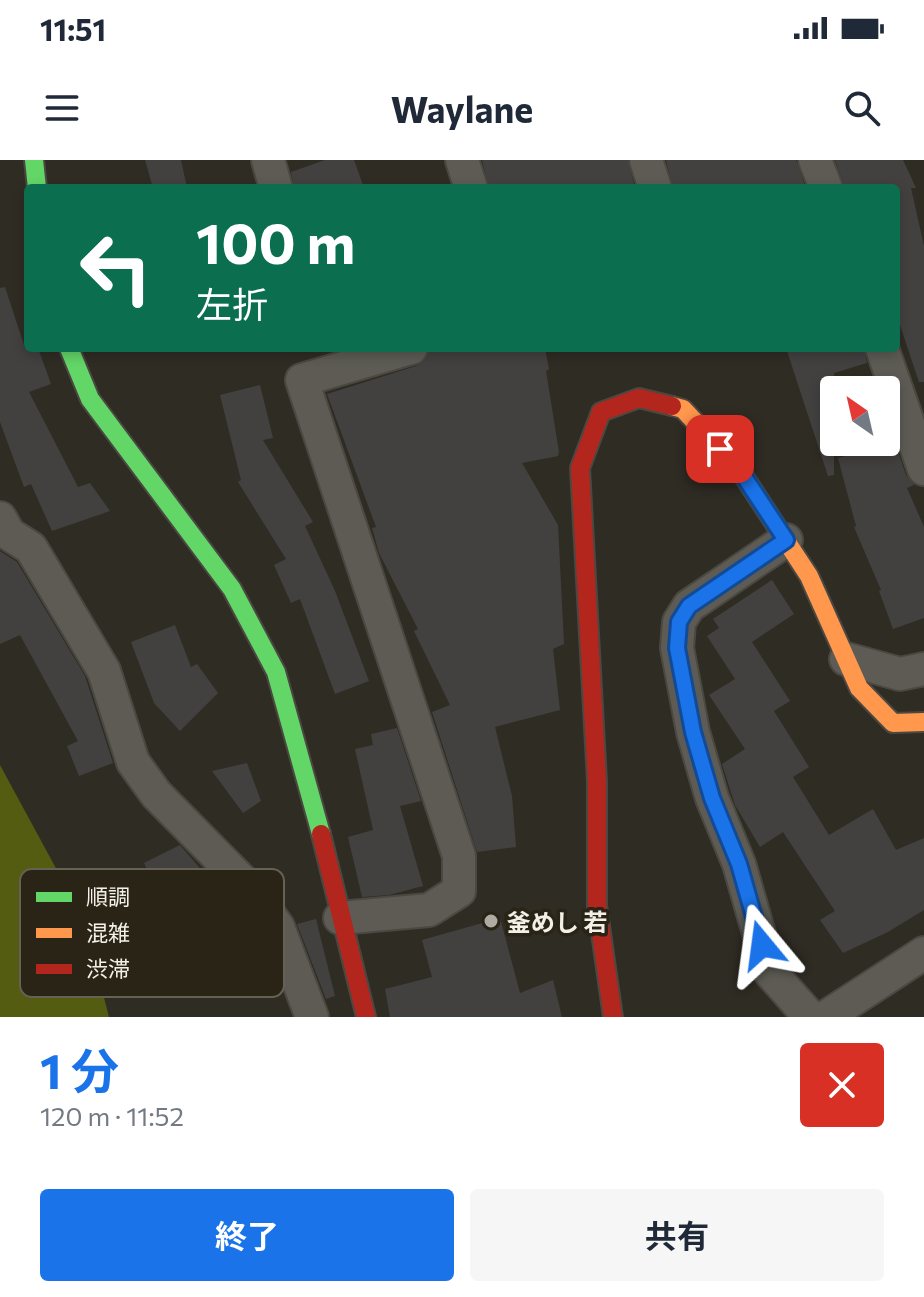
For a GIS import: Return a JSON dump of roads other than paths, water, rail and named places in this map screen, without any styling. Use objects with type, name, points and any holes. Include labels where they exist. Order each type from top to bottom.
[{"type":"street","points":[[34,160],[37,184]]},
{"type":"street","points":[[268,160],[275,184]]},
{"type":"street","points":[[462,160],[470,184]]},
{"type":"street","points":[[646,160],[654,184]]},
{"type":"street","points":[[815,160],[824,184]]},
{"type":"street","points":[[71,352],[90,399],[232,589],[276,672],[306,773],[366,1017]]},
{"type":"street","points":[[340,918],[429,910],[459,891],[459,856],[302,380],[331,359],[382,352]]},
{"type":"street","points":[[883,352],[924,469]]},
{"type":"street","points":[[613,1017],[597,905],[597,782],[580,468],[601,412],[639,398],[683,409],[739,469],[809,576],[859,688],[893,723],[924,722]]},
{"type":"street","points":[[0,518],[9,534],[31,548],[104,671],[133,762],[156,794],[230,869]]},
{"type":"street","points":[[786,540],[689,606],[679,622],[677,648],[693,732],[712,798],[739,864],[770,972],[810,1017]]},
{"type":"street","points":[[846,659],[900,674],[924,669]]},
{"type":"street","points":[[284,943],[312,1017]]},
{"type":"street","points":[[826,1017],[924,953]]},
{"type":"place","name":"釜めし 若","points":[[491,921]]}]
